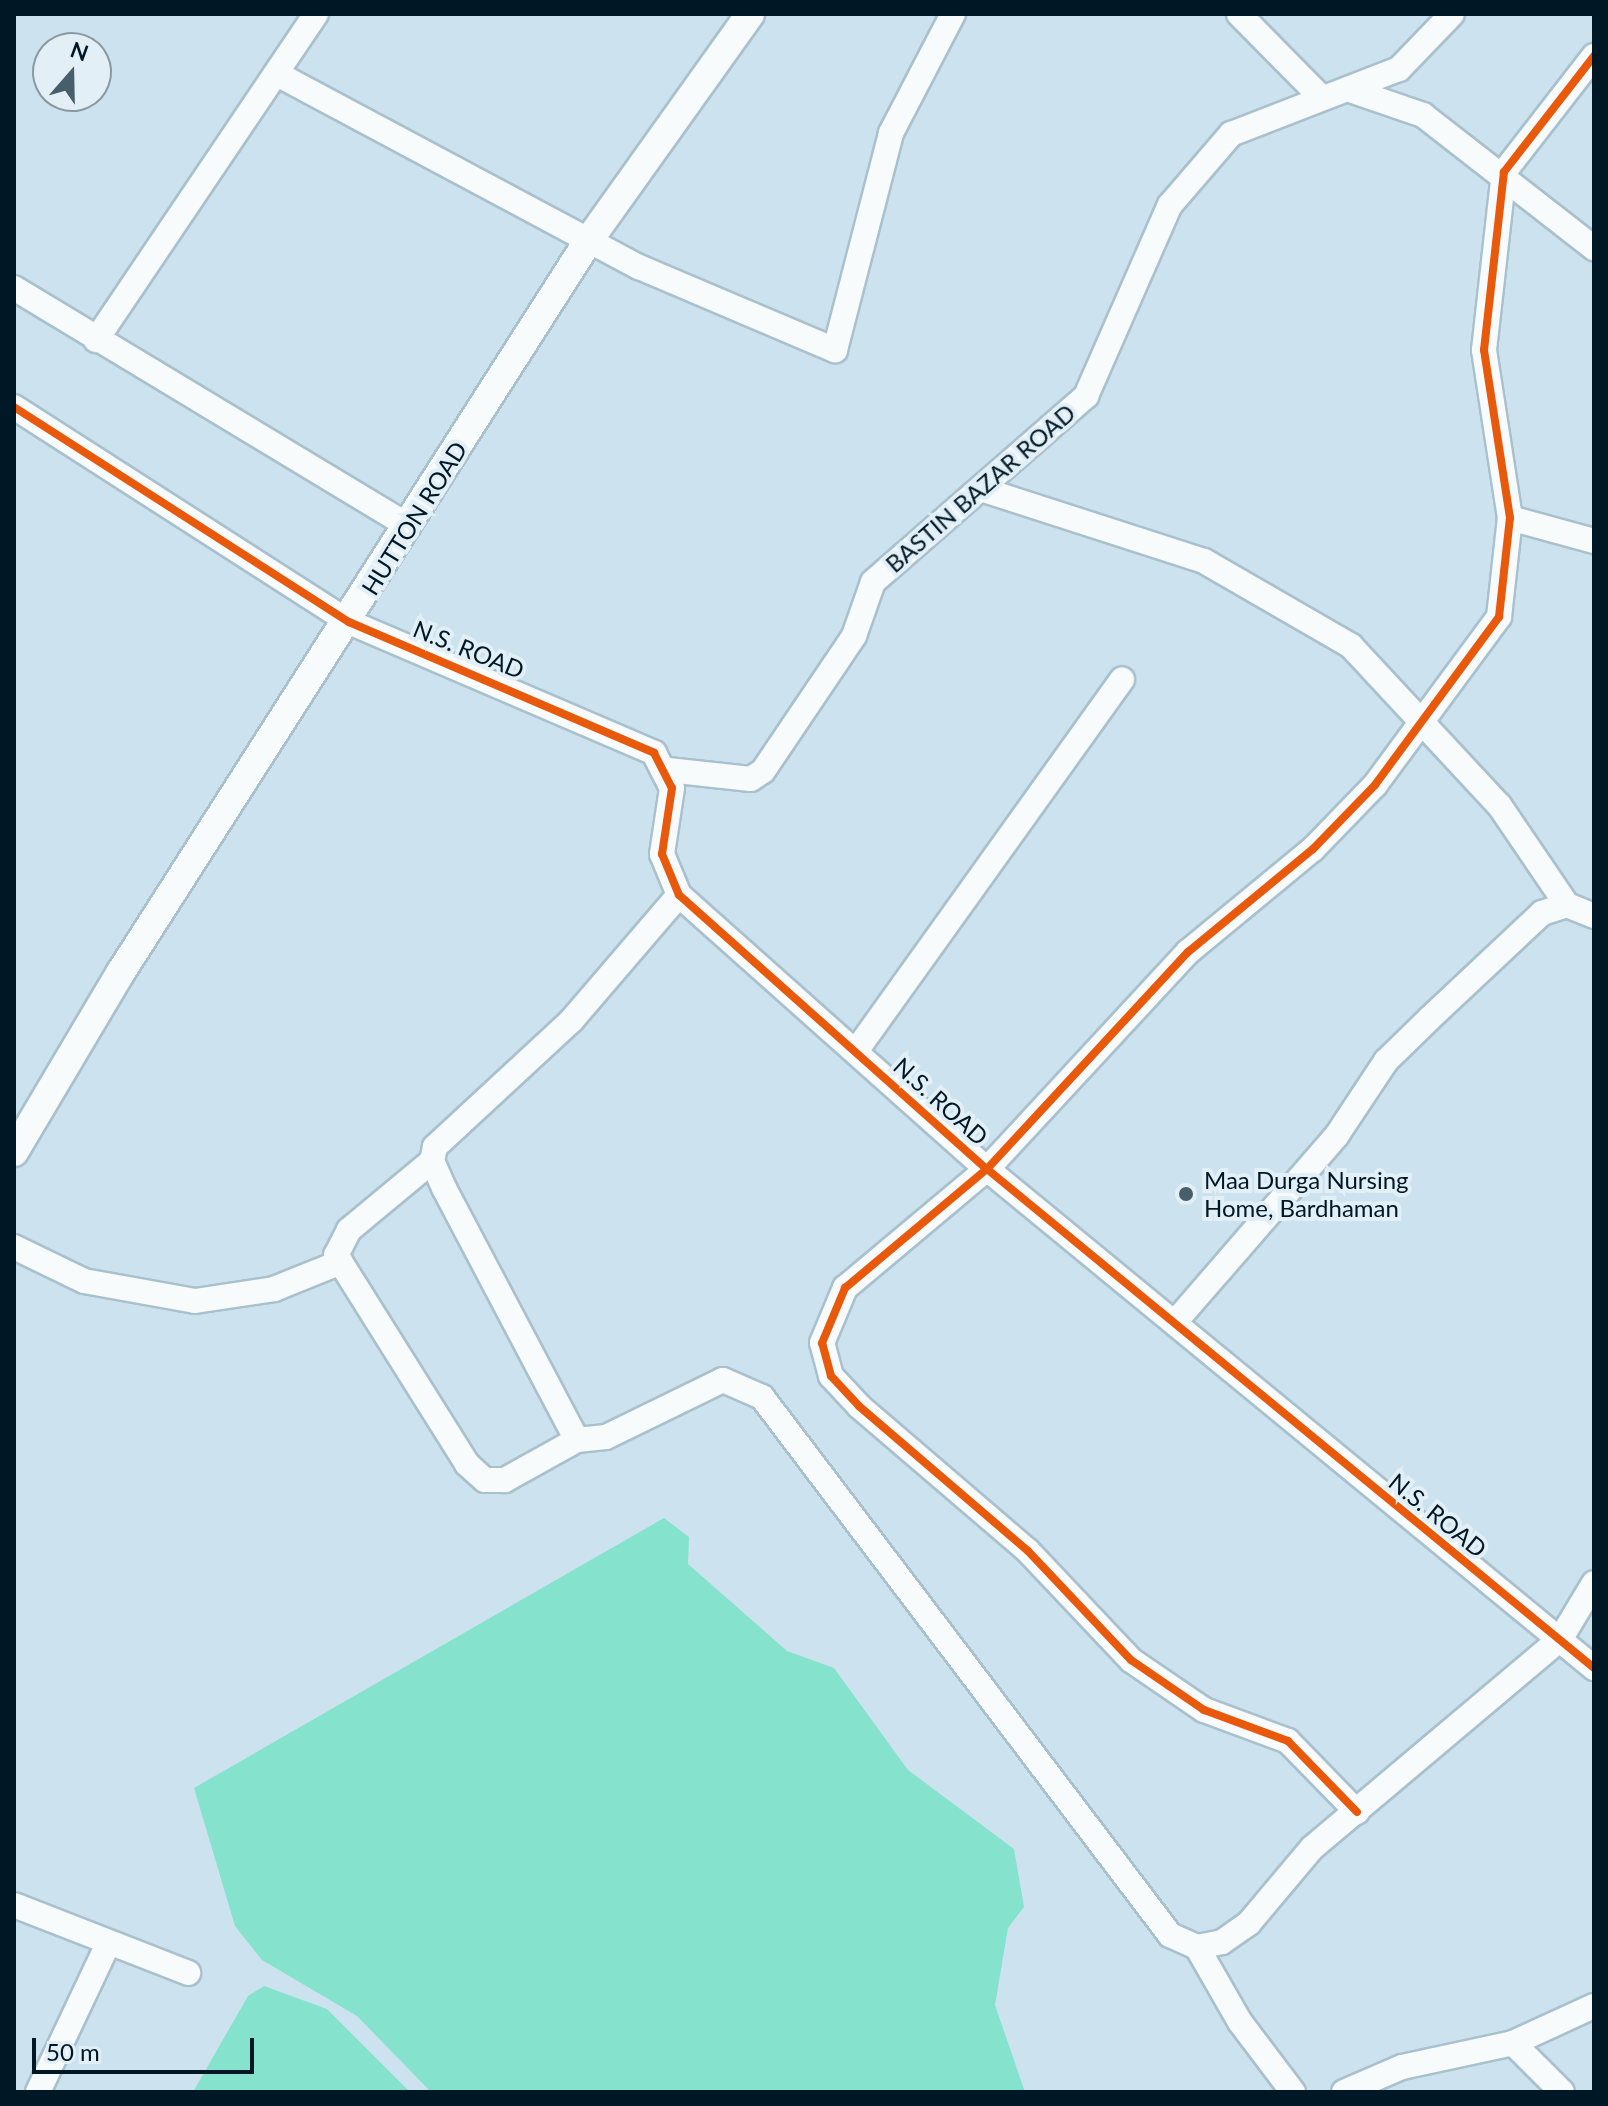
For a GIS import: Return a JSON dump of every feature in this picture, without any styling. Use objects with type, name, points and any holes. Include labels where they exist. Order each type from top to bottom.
[{"type":"street","points":[[96,340],[279,75],[316,14]]},
{"type":"street","name":"HUTTON ROAD","points":[[14,1152],[121,972],[349,622],[589,240],[750,14]]},
{"type":"street","points":[[279,75],[589,240],[715,303],[835,350],[891,133],[953,14]]},
{"type":"street","points":[[1239,14],[1320,96]]},
{"type":"street","name":"BASTIN BAZAR ROAD","points":[[668,770],[751,779],[763,771],[854,636],[873,582],[914,540],[984,490],[1086,396],[1170,205],[1197,169],[1231,134],[1320,96],[1353,91],[1399,69],[1452,14]]},
{"type":"street","points":[[1357,1812],[1288,1741],[1163,1686],[1028,1551],[831,1376],[826,1321],[845,1288],[987,1169],[1188,952],[1313,849],[1421,728],[1499,617],[1510,518],[1484,350],[1504,172],[1594,56]]},
{"type":"street","points":[[1353,91],[1423,115],[1504,172],[1594,248]]},
{"type":"street","points":[[14,288],[409,526]]},
{"type":"street","name":"N.S. ROAD","points":[[14,407],[349,622],[638,742],[668,770],[672,798],[662,854],[679,895],[987,1169],[1176,1321],[1594,1668]]},
{"type":"street","points":[[984,490],[1204,561],[1351,646],[1421,728],[1499,805],[1567,905],[1594,916]]},
{"type":"street","points":[[1510,518],[1594,541]]},
{"type":"street","points":[[856,1051],[1122,680]]},
{"type":"street","points":[[679,895],[572,1020],[435,1147],[432,1161],[336,1243],[341,1262],[467,1464],[485,1480],[505,1480],[577,1440],[606,1437],[723,1380],[762,1397],[1151,1912],[1170,1935],[1197,1947],[1222,1942],[1249,1923],[1312,1848],[1561,1638],[1594,1583]]},
{"type":"street","points":[[1176,1321],[1337,1135],[1386,1061],[1542,913],[1567,905]]},
{"type":"street","points":[[432,1161],[577,1440]]},
{"type":"street","points":[[14,1247],[84,1281],[195,1301],[274,1289],[341,1262]]},
{"type":"street","points":[[14,1905],[107,1946],[188,1973]]},
{"type":"street","points":[[38,2092],[107,1946]]},
{"type":"street","points":[[1197,1947],[1240,2022],[1293,2092]]},
{"type":"street","points":[[1344,2092],[1402,2067],[1513,2043],[1594,2006]]},
{"type":"street","points":[[1513,2043],[1562,2092]]},
{"type":"shaded area","points":[[664,1518],[689,1537],[688,1564],[787,1651],[834,1668],[908,1770],[1014,1849],[1024,1907],[1008,1928],[995,2005],[1025,2092],[431,2092],[357,2016],[262,1960],[235,1926],[194,1788]]},
{"type":"shaded area","points":[[264,1986],[327,2009],[410,2092],[193,2092],[248,1996]]},
{"type":"cycle path","points":[[1357,1812],[1288,1741],[1204,1710],[1131,1660],[1028,1551],[859,1406],[831,1376],[822,1343],[845,1288],[987,1169],[1188,952],[1313,849],[1375,785],[1499,617],[1510,518],[1484,350],[1504,172],[1594,56]]},
{"type":"cycle path","points":[[14,407],[349,622],[654,753],[672,788],[662,854],[679,895],[987,1169],[1594,1668]]},
{"type":"place","name":"Maa Durga Nursing Home, Bardhaman","points":[[1186,1194]]}]
